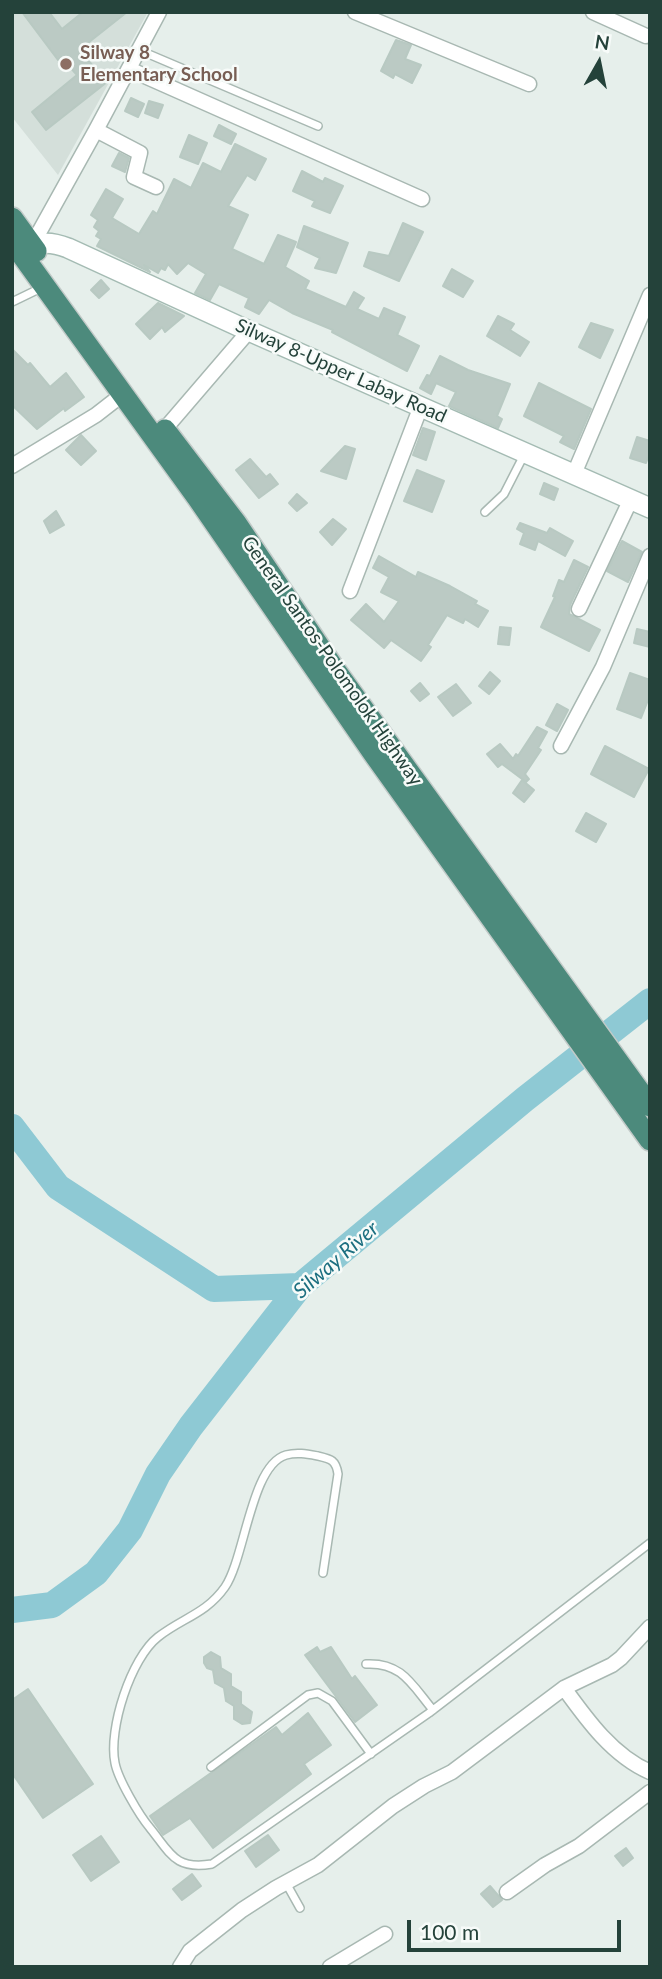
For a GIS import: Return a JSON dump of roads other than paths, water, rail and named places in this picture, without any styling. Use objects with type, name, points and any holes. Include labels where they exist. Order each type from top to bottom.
[{"type":"highway","name":"General Santos-Polomolok Highway","points":[[12,218],[21,246],[236,523],[335,670],[475,861],[561,1000]]},
{"type":"highway","points":[[21,246],[45,286],[124,394],[374,754],[561,1000],[619,1081],[650,1140]]},
{"type":"highway","points":[[619,1081],[650,1106]]},
{"type":"main road","name":"Silway 8-Upper Labay Road","points":[[21,246],[50,243],[68,248],[650,508]]},
{"type":"street","points":[[21,246],[96,131],[159,12]]},
{"type":"street","points":[[355,12],[529,84]]},
{"type":"street","points":[[593,12],[646,36]]},
{"type":"street","points":[[129,69],[422,199]]},
{"type":"street","points":[[96,131],[140,153],[134,177],[156,187]]},
{"type":"street","points":[[574,474],[650,295]]},
{"type":"street","points":[[164,430],[249,331]]},
{"type":"street","points":[[12,466],[96,415],[124,394]]},
{"type":"street","points":[[350,591],[421,406]]},
{"type":"street","points":[[579,609],[631,499]]},
{"type":"street","points":[[561,746],[603,667],[650,556]]},
{"type":"street","points":[[180,1967],[190,1951],[242,1910],[318,1865],[393,1806],[452,1772],[564,1688],[621,1658],[650,1627]]},
{"type":"street","points":[[564,1688],[596,1729],[625,1758],[650,1772]]},
{"type":"street","points":[[507,1892],[545,1865],[579,1846],[650,1792]]},
{"type":"street","points":[[330,1967],[385,1934]]},
{"type":"lane","points":[[139,50],[318,126]]},
{"type":"lane","points":[[12,302],[45,286]]},
{"type":"lane","points":[[485,512],[504,494],[526,452]]},
{"type":"lane","points":[[323,1573],[338,1475],[337,1465],[332,1459],[303,1453],[284,1455],[272,1465],[256,1495],[227,1585],[197,1615],[158,1637],[141,1656],[118,1713],[114,1736],[115,1764],[141,1818],[178,1862],[193,1867],[212,1864],[433,1710],[650,1543]]},
{"type":"lane","points":[[366,1664],[388,1665],[399,1671],[433,1710]]},
{"type":"lane","points":[[211,1767],[308,1695],[318,1693],[332,1701],[371,1754]]},
{"type":"lane","points":[[286,1882],[300,1908]]},
{"type":"waterway","name":"Silway River","points":[[12,1610],[52,1605],[96,1573],[130,1530],[158,1474],[191,1426],[300,1286],[525,1099],[650,1001]]},
{"type":"waterway","points":[[12,1127],[58,1187],[214,1289],[300,1286]]},
{"type":"place","name":"Silway 8 Elementary School","points":[[66,64]]}]
